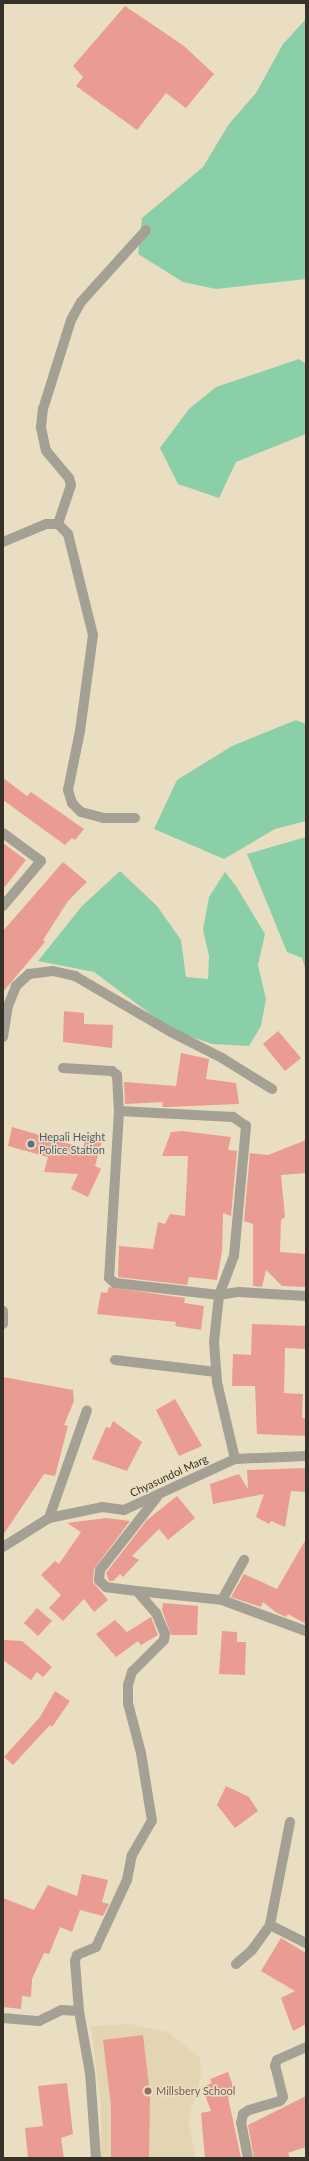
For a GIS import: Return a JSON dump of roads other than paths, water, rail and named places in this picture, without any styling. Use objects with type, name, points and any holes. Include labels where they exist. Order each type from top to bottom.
[{"type":"street","points":[[58,524],[71,485],[69,478],[46,451],[41,427],[43,409],[71,320],[81,302],[146,230]]},
{"type":"street","points":[[3,542],[46,524],[58,524],[68,534],[93,635],[80,731],[68,790],[70,796],[81,812],[104,818],[136,818]]},
{"type":"street","points":[[3,833],[41,861],[3,906]]},
{"type":"street","points":[[3,1037],[8,1006],[16,986],[29,974],[54,971],[75,976],[222,1058],[272,1090]]},
{"type":"street","points":[[63,1068],[112,1071],[117,1075],[119,1112],[109,1278],[115,1284],[219,1295],[239,1292],[306,1296]]},
{"type":"street","points":[[119,1112],[233,1117],[246,1126],[234,1256],[219,1295],[214,1342],[216,1372],[235,1459]]},
{"type":"street","points":[[3,1311],[3,1324]]},
{"type":"street","points":[[115,1360],[216,1372]]},
{"type":"street","points":[[49,1518],[87,1410]]},
{"type":"street","name":"Chyasundol Marg","points":[[3,1546],[49,1518],[102,1507],[124,1510],[157,1497],[235,1459],[306,1456]]},
{"type":"street","points":[[157,1497],[100,1570],[100,1580],[106,1587],[222,1600],[306,1631]]},
{"type":"street","points":[[222,1600],[244,1560]]},
{"type":"street","points":[[96,2158],[90,2073],[75,1983],[77,1955],[96,1947],[126,1880],[132,1855],[152,1821],[141,1753],[128,1703],[128,1685],[132,1672],[164,1640],[165,1634],[156,1613],[137,1591]]},
{"type":"street","points":[[236,1964],[252,1950],[270,1925],[290,1822]]},
{"type":"street","points":[[270,1925],[306,1943]]},
{"type":"street","points":[[3,2018],[39,2021],[62,2010],[79,2011]]},
{"type":"street","points":[[248,2158],[241,2123],[243,2114],[249,2110],[280,2101],[283,2097],[275,2066],[277,2060],[306,2047]]},
{"type":"place","name":"Hepali Height Police Station","points":[[31,1144]]},
{"type":"place","name":"Millsbery School","points":[[148,2091]]}]
